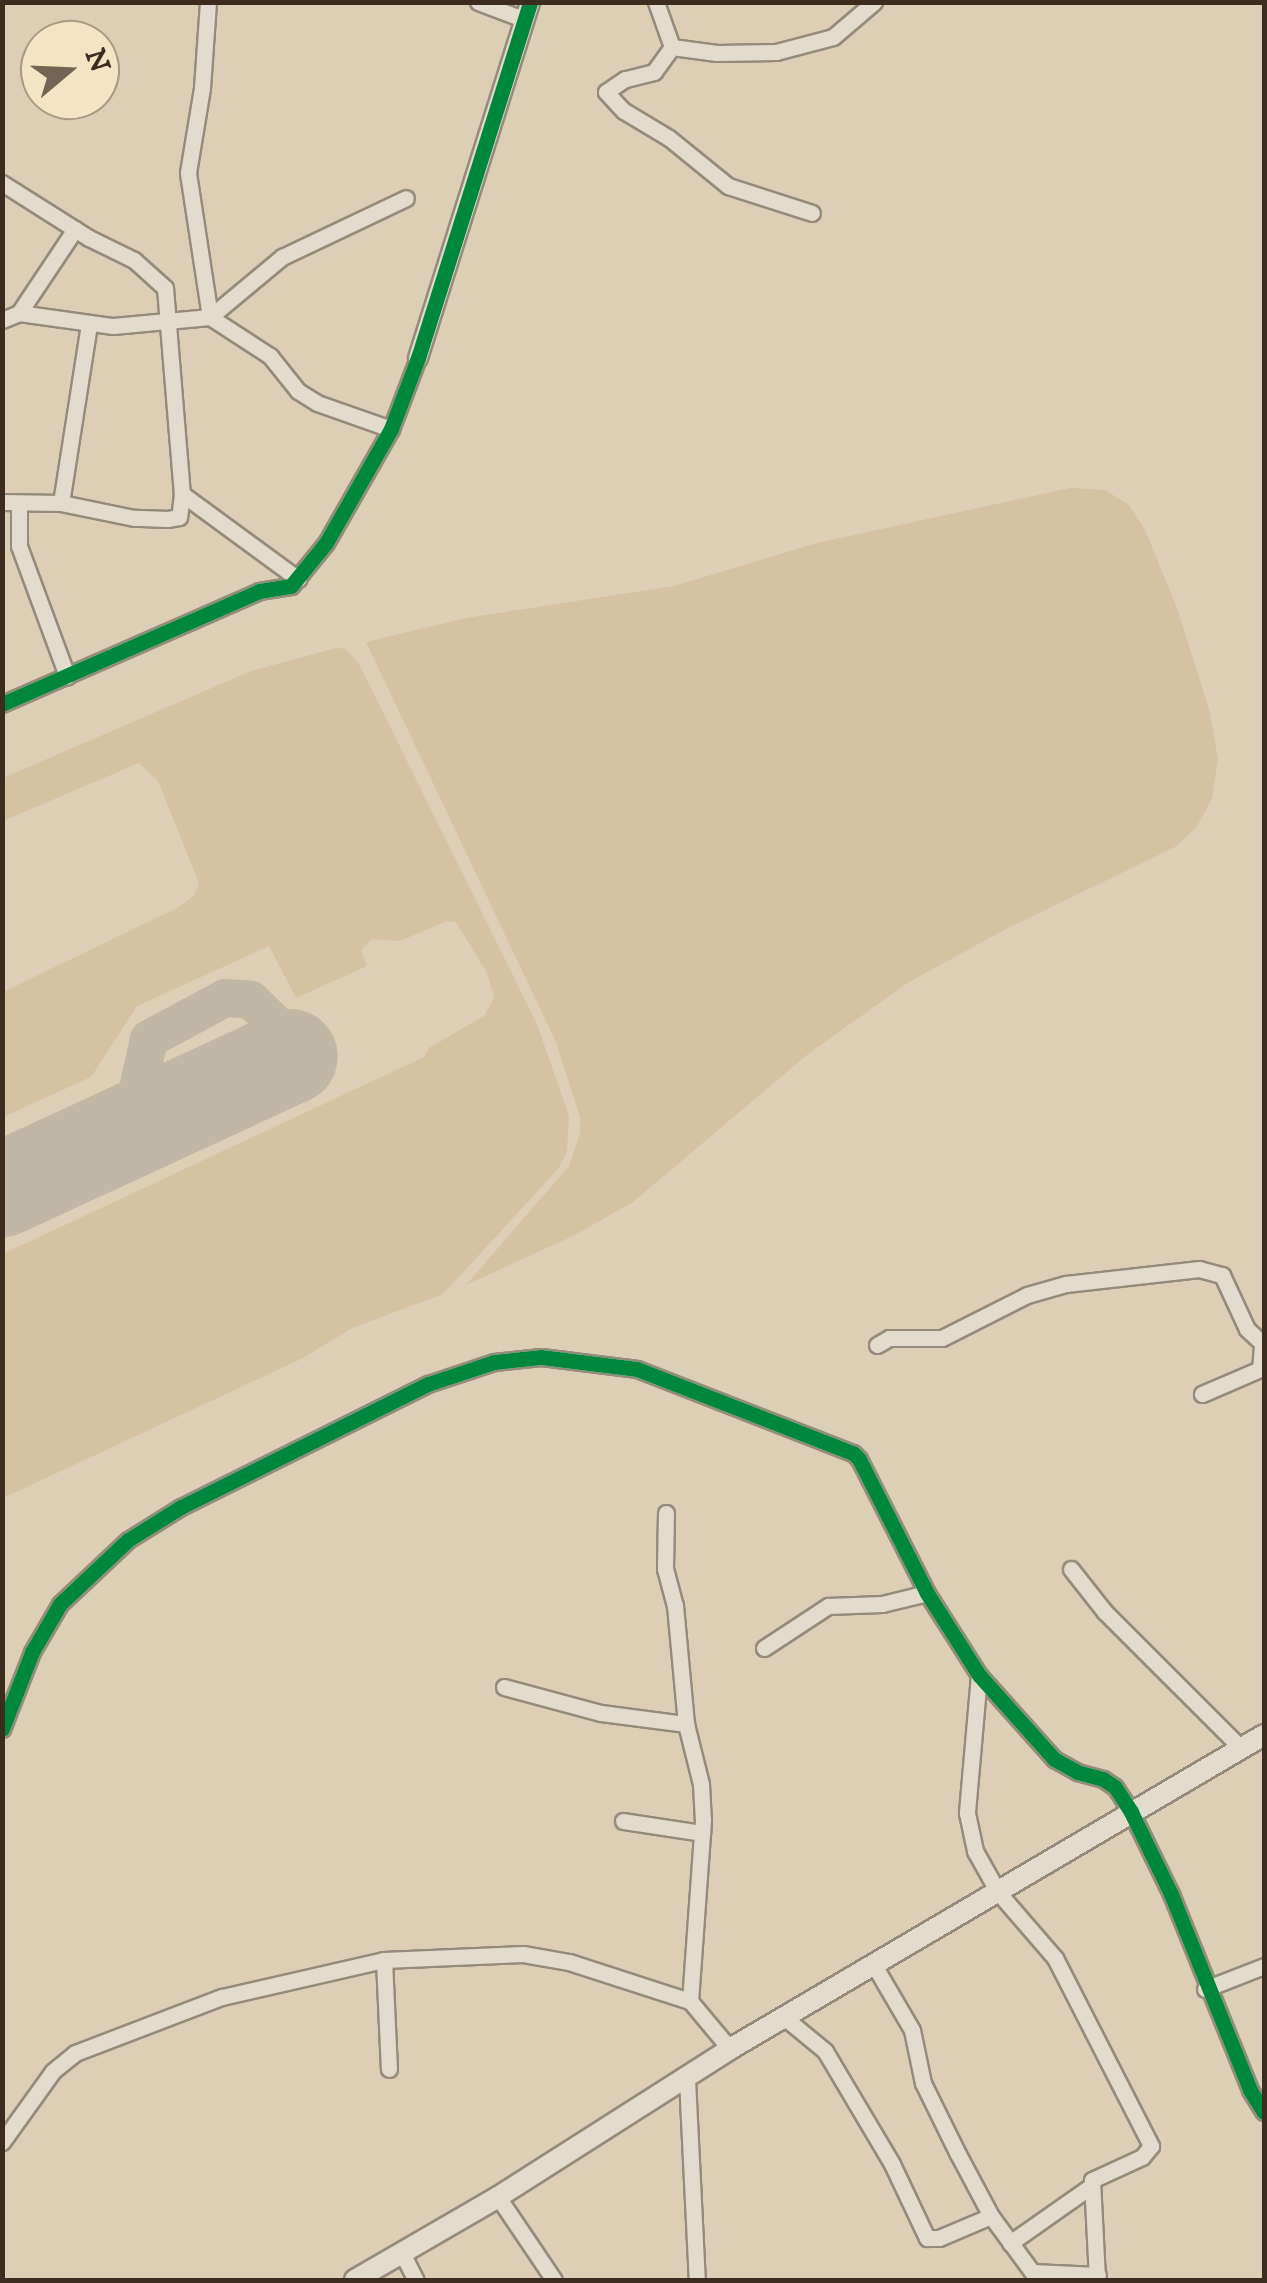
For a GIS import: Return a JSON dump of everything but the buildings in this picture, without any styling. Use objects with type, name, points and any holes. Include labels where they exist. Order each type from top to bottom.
[{"type":"main road","points":[[355,2280],[498,2198],[730,2049],[1264,1734]]},
{"type":"street","points":[[208,2],[202,88],[188,173],[210,317],[270,356],[308,397],[391,429]]},
{"type":"street","points":[[2,704],[259,591],[291,586],[326,543],[391,429],[418,358],[526,11],[478,2]]},
{"type":"street","points":[[656,2],[672,48]]},
{"type":"street","points":[[672,48],[776,52],[833,36],[869,5]]},
{"type":"street","points":[[672,48],[654,72],[626,78],[606,92],[624,111],[669,138],[728,186],[812,213]]},
{"type":"street","points":[[2,184],[134,260],[157,278],[168,296],[182,494],[179,517],[168,519],[134,518],[61,504],[22,508],[2,502]]},
{"type":"street","points":[[18,313],[89,326],[210,317],[282,257],[406,198]]},
{"type":"street","points":[[2,320],[18,313],[75,229]]},
{"type":"street","points":[[61,504],[89,326]]},
{"type":"street","points":[[182,494],[298,578]]},
{"type":"street","points":[[2,531],[22,508]]},
{"type":"street","points":[[22,508],[20,546],[67,676]]},
{"type":"street","points":[[877,1344],[889,1338],[942,1338],[1027,1295],[1066,1284],[1199,1269],[1222,1276],[1246,1329],[1263,1345],[1262,1370],[1202,1394]]},
{"type":"street","points":[[2,1729],[32,1652],[60,1604],[128,1540],[181,1507],[428,1384],[513,1358],[541,1356],[637,1368],[853,1453],[927,1594],[980,1675],[1054,1759],[1077,1772],[1103,1778],[1131,1812],[1170,1894],[1205,1989],[1264,2112]]},
{"type":"street","points":[[666,1513],[664,1570],[675,1606],[686,1724],[701,1784],[702,1833],[690,2001]]},
{"type":"street","points":[[1070,1570],[1105,1612],[1242,1749]]},
{"type":"street","points":[[764,1648],[828,1606],[882,1604],[927,1594]]},
{"type":"street","points":[[874,1965],[898,2000],[912,2030],[923,2083],[991,2216],[1010,2243],[1035,2276],[1098,2278],[1091,2186],[1095,2176],[1142,2157],[1151,2146],[1055,1958],[998,1892],[975,1852],[967,1813],[980,1675]]},
{"type":"street","points":[[504,1687],[601,1714],[686,1724]]},
{"type":"street","points":[[623,1821],[702,1833]]},
{"type":"street","points":[[2,2142],[53,2071],[75,2053],[222,1996],[384,1960],[523,1954],[569,1962],[690,2001],[730,2049]]},
{"type":"street","points":[[384,1960],[389,2069]]},
{"type":"street","points":[[1205,1989],[1264,1966]]},
{"type":"street","points":[[785,2018],[825,2052],[892,2164],[926,2238],[991,2216]]},
{"type":"street","points":[[687,2079],[698,2280]]},
{"type":"street","points":[[1010,2243],[1091,2186]]},
{"type":"street","points":[[498,2198],[554,2280]]},
{"type":"street","points":[[402,2255],[416,2280]]},
{"type":"shaded area","points":[[1070,488],[1105,490],[1129,505],[1145,530],[1177,608],[1209,709],[1218,759],[1212,799],[1196,828],[1175,847],[1006,929],[909,982],[808,1054],[633,1202],[575,1235],[466,1285],[569,1166],[580,1134],[580,1117],[556,1042],[366,642],[466,618],[674,586],[817,543]]},
{"type":"shaded area","points":[[336,648],[346,649],[359,664],[537,1024],[569,1116],[567,1152],[558,1169],[443,1294],[352,1328],[303,1358],[3,1498],[3,1254],[424,1057],[429,1048],[484,1016],[494,998],[487,973],[456,922],[447,921],[400,941],[372,939],[361,950],[367,966],[296,998],[269,946],[137,1006],[91,1077],[3,1117],[3,992],[177,908],[194,896],[199,883],[158,781],[139,763],[3,821],[3,778],[251,671]]},
{"type":"taxiway","points":[[129,1130],[149,1039],[225,998],[251,1000],[272,1020],[281,1048],[277,1081],[263,1096],[238,1104],[218,1097],[200,1097]]},
{"type":"runway","points":[[2,1189],[290,1056]]},
{"type":"cycle path","points":[[2,704],[259,591],[291,586],[326,543],[391,429],[418,358],[530,2]]},
{"type":"cycle path","points":[[2,1729],[32,1652],[60,1604],[128,1540],[181,1507],[428,1384],[494,1362],[541,1357],[637,1369],[853,1453],[859,1459],[927,1593],[979,1675],[1054,1759],[1115,1787],[1131,1812],[1171,1894],[1250,2090],[1264,2112]]}]
